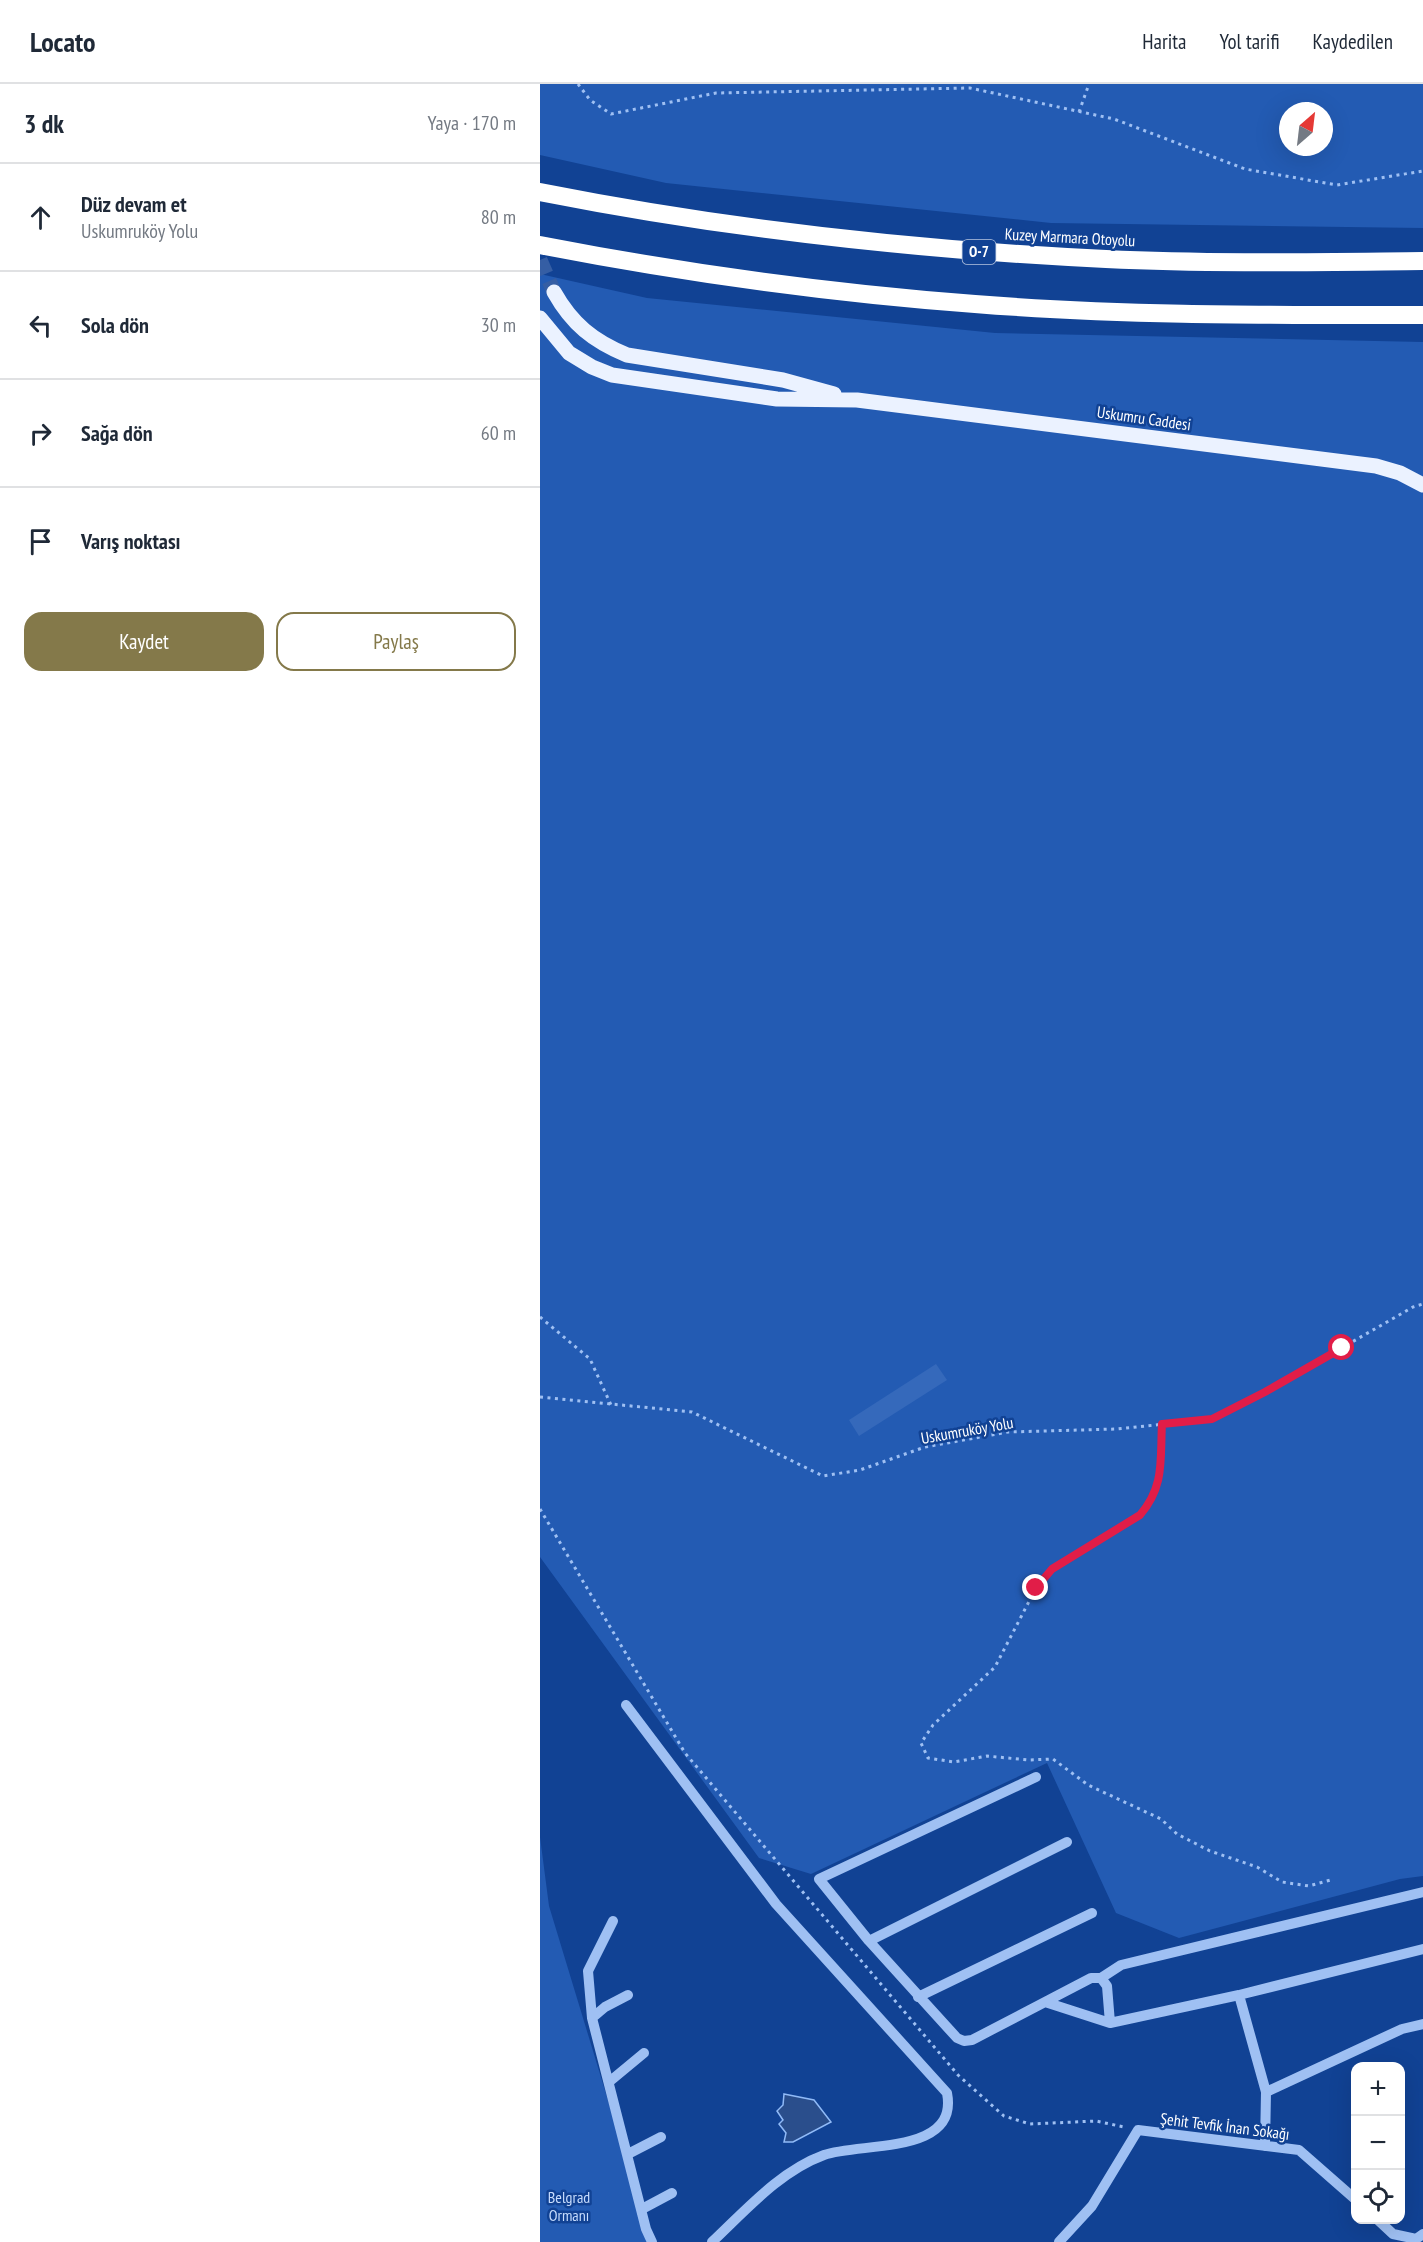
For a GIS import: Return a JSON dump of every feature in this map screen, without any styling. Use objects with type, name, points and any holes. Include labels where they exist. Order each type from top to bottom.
[{"type":"highway","name":"Kuzey Marmara Otoyolu","points":[[540,192],[732,225],[951,250],[1120,259],[1423,261]]},
{"type":"highway","points":[[540,245],[730,278],[851,293],[977,304],[1175,314],[1423,315]]},
{"type":"main road","name":"Uskumru Caddesi","points":[[554,292],[566,314],[584,332],[607,347],[627,355],[783,380],[857,400]]},
{"type":"main road","name":"Uskumru Caddesi","points":[[540,318],[569,352],[591,367],[612,375],[777,399],[857,400],[1376,466],[1400,473],[1423,485]]},
{"type":"street","points":[[626,1705],[776,1904],[947,2093],[950,2108],[944,2122],[921,2137],[889,2146],[862,2147],[824,2155],[779,2180],[712,2242]]},
{"type":"street","points":[[1036,1777],[819,1879],[868,1941],[918,1997],[940,2021],[964,2041],[972,2040],[1091,1978],[1101,1978],[1121,1965],[1423,1892]]},
{"type":"street","points":[[868,1941],[1067,1842]]},
{"type":"street","points":[[918,1997],[1092,1913]]},
{"type":"street","points":[[613,1921],[588,1971],[588,1989],[592,2018],[652,2242]]},
{"type":"street","points":[[1045,2002],[1110,2023],[1239,1995],[1423,1949]]},
{"type":"street","points":[[1101,1978],[1107,1986],[1110,2023]]},
{"type":"street","points":[[592,2018],[604,2007],[628,1995]]},
{"type":"street","points":[[1239,1995],[1266,2092],[1266,2146]]},
{"type":"street","points":[[1266,2092],[1402,2029],[1423,2024]]},
{"type":"street","points":[[609,2082],[644,2053]]},
{"type":"street","name":"Şehit Tevfik İnan Sokağı","points":[[1059,2242],[1092,2206],[1138,2130],[1299,2150],[1351,2196]]},
{"type":"street","points":[[628,2154],[661,2137]]},
{"type":"street","points":[[642,2209],[672,2193]]},
{"type":"street","points":[[1383,2224],[1394,2234],[1416,2239],[1423,2234]]},
{"type":"path","points":[[578,84],[590,100],[611,114],[716,93],[970,88],[1114,119],[1245,169],[1337,185],[1423,171]]},
{"type":"path","points":[[1079,112],[1089,84]]},
{"type":"path","name":"Uskumruköy Yolu","points":[[540,1397],[692,1412],[823,1476],[860,1470],[925,1448],[1008,1432],[1117,1429],[1212,1419],[1265,1392],[1413,1307],[1423,1304]]},
{"type":"path","points":[[540,1317],[590,1359],[611,1405]]},
{"type":"path","points":[[1162,1424],[1161,1479],[1151,1502],[1140,1515],[1052,1569],[1036,1588],[995,1667],[933,1725],[921,1743],[928,1758],[954,1762],[987,1756],[1028,1760],[1053,1759],[1088,1785],[1161,1819],[1178,1834],[1210,1851],[1257,1867],[1282,1882],[1309,1886],[1334,1879]]},
{"type":"path","points":[[540,1509],[685,1753],[958,2075],[1004,2116],[1030,2124],[1096,2121],[1138,2130]]},
{"type":"green space","points":[[540,84],[1423,84],[1423,228],[1051,223],[666,183],[540,155]]},
{"type":"green space","points":[[540,274],[647,298],[995,333],[1423,342],[1423,1876],[1400,1879],[1179,1938],[1116,1913],[1047,1763],[811,1874],[759,1858],[540,1557]]},
{"type":"green space","name":"Belgrad Ormanı","points":[[540,1837],[549,1906],[651,2242],[540,2242]]},
{"type":"shaded area","points":[[784,2094],[814,2100],[831,2122],[793,2142],[784,2142],[786,2133],[779,2124],[783,2120],[777,2111],[783,2105]]},
{"type":"building","points":[[936,1364],[947,1380],[859,1436],[849,1420]]},
{"type":"tunnel","points":[[540,260],[554,292]]},
{"type":"route","points":[[1036,1588],[1052,1569],[1140,1515],[1151,1502],[1161,1479],[1162,1424],[1212,1419],[1342,1348]]}]
